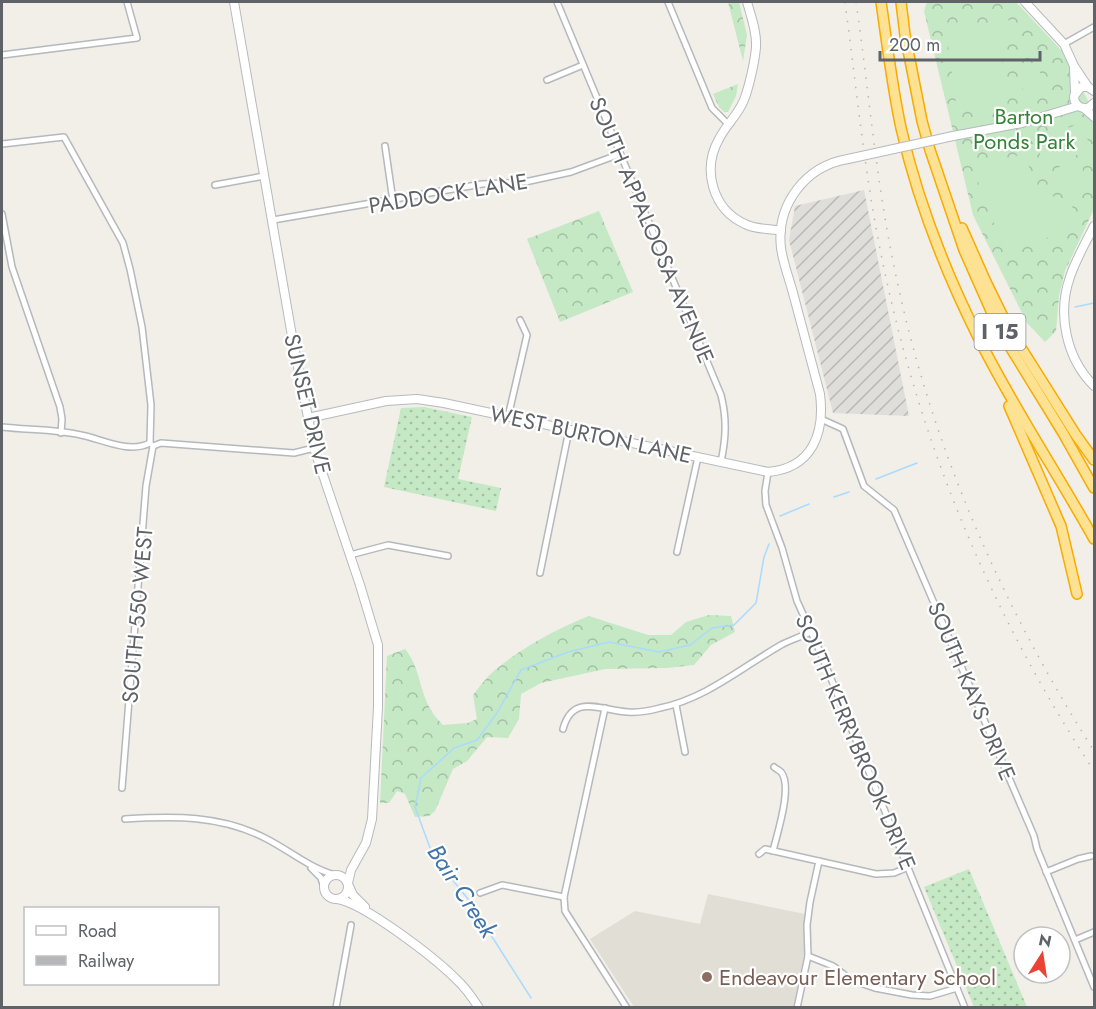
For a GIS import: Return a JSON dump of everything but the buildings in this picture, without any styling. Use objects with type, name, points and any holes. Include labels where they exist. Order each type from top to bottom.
[{"type":"highway","name":"I 15","points":[[881,2],[899,117],[906,146],[949,274],[977,335],[1012,402],[1095,539]]},
{"type":"highway","name":"I 15","points":[[901,2],[922,121],[964,250],[999,329],[1095,488]]},
{"type":"highway","points":[[934,162],[1008,327],[1076,435],[1095,460]]},
{"type":"highway","points":[[977,335],[1061,526],[1077,594]]},
{"type":"street","points":[[2,55],[137,38],[127,2]]},
{"type":"street","name":"SUNSET DRIVE","points":[[234,2],[314,448],[378,645],[378,707],[373,803],[368,836],[351,870],[348,884]]},
{"type":"street","name":"SOUTH APPALOOSA AVENUE","points":[[557,2],[721,395],[726,414],[727,436],[722,462]]},
{"type":"street","points":[[668,2],[712,108],[728,124]]},
{"type":"street","points":[[747,2],[755,31],[756,46],[744,100],[712,154],[710,168],[711,182],[716,196],[724,208],[747,225],[781,231],[788,204],[797,189],[811,174],[836,161],[1022,123],[1056,111],[1091,107],[1095,103]]},
{"type":"street","points":[[1025,2],[1064,44],[1074,66],[1092,89]]},
{"type":"street","points":[[1064,44],[1095,27]]},
{"type":"street","points":[[548,80],[583,65]]},
{"type":"street","points":[[1074,66],[1075,94],[1081,107],[1095,117]]},
{"type":"street","points":[[1056,111],[1081,87],[1092,89]]},
{"type":"street","name":"SOUTH 550 WEST","points":[[2,144],[64,137],[123,243],[142,327],[152,422],[122,788]]},
{"type":"street","points":[[385,146],[393,201]]},
{"type":"street","name":"PADDOCK LANE","points":[[273,220],[482,184],[525,182],[571,172],[620,154]]},
{"type":"street","points":[[215,185],[264,176]]},
{"type":"street","points":[[2,214],[2,226],[12,267],[60,406],[61,433]]},
{"type":"street","points":[[1095,226],[1069,279],[1063,316],[1067,339],[1075,358],[1087,378],[1095,386]]},
{"type":"street","name":"WEST BURTON LANE","points":[[308,418],[386,401],[417,399],[768,472],[783,471],[800,462],[809,453],[821,418],[820,394],[781,249],[781,231]]},
{"type":"street","points":[[508,417],[527,335],[520,320]]},
{"type":"street","name":"SOUTH KAYS DRIVE","points":[[821,418],[843,429],[864,486],[894,510],[1025,815],[1046,872],[1095,987]]},
{"type":"street","points":[[2,427],[81,435],[123,445],[141,446],[161,443],[294,453],[314,448]]},
{"type":"street","points":[[540,573],[569,430]]},
{"type":"street","points":[[678,552],[698,457]]},
{"type":"street","name":"SOUTH KERRYBROOK DRIVE","points":[[768,472],[765,505],[782,548],[797,601],[965,1008]]},
{"type":"street","points":[[350,555],[388,545],[448,556]]},
{"type":"street","points":[[563,729],[567,717],[574,711],[594,706],[626,712],[642,712],[676,705],[722,683],[782,645],[810,632]]},
{"type":"street","points":[[676,705],[686,752]]},
{"type":"street","points":[[605,708],[564,897],[565,911],[627,1008]]},
{"type":"street","points":[[773,851],[786,783],[782,773],[774,767]]},
{"type":"street","points":[[125,819],[182,817],[218,822],[243,829],[265,838],[308,864],[344,878],[353,895],[372,915]]},
{"type":"street","points":[[759,854],[765,849],[876,874],[894,873],[908,867]]},
{"type":"street","points":[[1046,872],[1091,856]]},
{"type":"street","points":[[324,888],[326,879],[336,875],[357,859]]},
{"type":"street","points":[[797,1008],[808,956],[807,925],[819,861]]},
{"type":"street","points":[[308,864],[321,878],[327,895],[352,904],[372,915],[446,970],[462,985],[479,1008]]},
{"type":"street","points":[[337,899],[346,895],[348,884]]},
{"type":"street","points":[[480,892],[502,885],[564,897]]},
{"type":"street","points":[[336,1008],[351,925]]},
{"type":"street","points":[[1075,940],[1095,932]]},
{"type":"street","points":[[808,956],[833,966],[851,980],[885,990],[930,996],[957,988]]},
{"type":"shaded area","points":[[864,190],[909,416],[833,413],[789,240],[795,206]]},
{"type":"shaded area","name":"Endeavour Elementary School","points":[[708,894],[805,914],[806,947],[793,1007],[634,1007],[590,939],[635,911],[700,924]]},
{"type":"green space","points":[[728,2],[739,2],[747,35],[743,61]]},
{"type":"green space","name":"Barton Ponds Park","points":[[927,2],[1016,2],[1062,51],[1094,112],[1094,209],[1065,271],[1059,296],[1056,331],[1045,342],[1027,323],[973,215],[924,11]]},
{"type":"green space","points":[[1010,20],[1015,23],[1019,39],[1001,44],[1000,41],[1007,105],[957,110],[946,30],[998,25],[998,22]]},
{"type":"green space","points":[[1039,71],[1049,86],[1048,93],[1032,103],[1022,92],[1024,81]]},
{"type":"green space","points":[[738,84],[736,96],[728,112],[724,112],[713,94]]},
{"type":"green space","points":[[1082,123],[1091,150],[1044,166],[1035,139]]},
{"type":"green space","points":[[1024,153],[1043,205],[1052,196],[1068,201],[1073,208],[1066,229],[1053,231],[1054,235],[1005,253],[974,171]]},
{"type":"green space","points":[[1068,162],[1083,169],[1078,192],[1070,195],[1048,188],[1054,170]]},
{"type":"green space","points":[[599,211],[633,292],[560,322],[527,239]]},
{"type":"green space","points":[[424,407],[472,417],[458,479],[501,488],[496,511],[384,487],[401,408]]},
{"type":"green space","points":[[709,615],[731,616],[735,632],[711,645],[694,665],[605,669],[541,683],[521,694],[519,719],[508,738],[487,737],[467,761],[453,769],[435,811],[429,816],[415,817],[405,794],[397,791],[389,803],[380,803],[387,656],[405,649],[414,663],[427,702],[443,725],[468,723],[477,719],[473,695],[492,673],[528,646],[577,621],[589,616],[648,635],[671,635],[686,622]]},
{"type":"green space","points":[[969,869],[1012,971],[1012,985],[1018,985],[1027,1007],[974,1007],[924,887]]},
{"type":"waterway","name":"Bair Creek","points":[[1075,307],[1094,303]]},
{"type":"waterway","name":"Bair Creek","points":[[876,479],[917,463]]},
{"type":"waterway","name":"Bair Creek","points":[[834,497],[849,492]]},
{"type":"waterway","name":"Bair Creek","points":[[780,516],[809,504]]},
{"type":"waterway","name":"Bair Creek","points":[[531,998],[468,899],[433,856],[415,807],[421,778],[454,748],[477,740],[497,713],[521,670],[568,652],[609,642],[659,652],[690,645],[712,628],[734,625],[756,603],[764,557],[769,544]]},
{"type":"railway","points":[[845,2],[865,157],[880,249],[914,387],[936,455],[961,520],[1021,648],[1094,771]]},
{"type":"railway","points":[[856,2],[888,238],[910,335],[928,398],[949,460],[999,580],[1060,695],[1094,751]]},
{"type":"place","name":"Endeavour Elementary School","points":[[707,977]]}]
